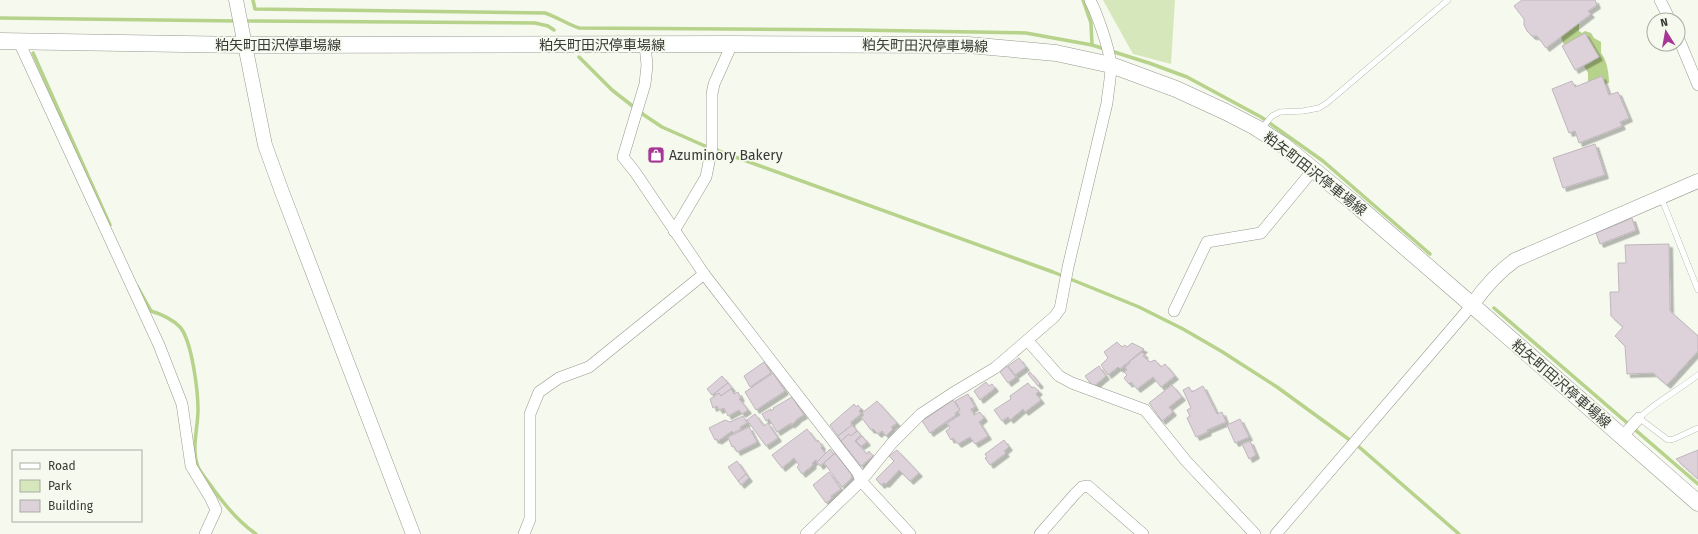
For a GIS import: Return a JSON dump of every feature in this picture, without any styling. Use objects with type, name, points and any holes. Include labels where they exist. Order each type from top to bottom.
[{"type":"main road","name":"粕矢町田沢停車場線","points":[[0,42],[244,38],[645,44],[968,45],[1056,53],[1111,65],[1176,89],[1226,112],[1260,130],[1283,145],[1472,305],[1698,503]]},
{"type":"street","points":[[806,534],[861,481],[892,443],[921,414],[953,392],[995,368],[1028,341],[1054,317],[1060,309],[1068,267],[1106,103],[1111,65],[1098,16],[1090,0]]},
{"type":"street","points":[[1660,0],[1666,12]]},
{"type":"street","points":[[237,4],[265,144],[413,534]]},
{"type":"street","points":[[19,42],[159,345],[182,404],[190,466],[211,499],[216,510],[206,534]]},
{"type":"street","points":[[645,44],[647,73],[640,102],[623,157],[635,172],[704,274],[858,473],[861,481],[910,534]]},
{"type":"street","points":[[674,231],[706,177],[712,139],[712,94],[714,84],[732,44]]},
{"type":"street","points":[[1684,52],[1698,85]]},
{"type":"street","points":[[1174,311],[1207,242],[1261,233],[1314,170]]},
{"type":"street","points":[[1276,534],[1472,305],[1484,288],[1506,266],[1515,260],[1698,181]]},
{"type":"street","points":[[524,534],[530,519],[530,414],[539,392],[559,378],[589,367],[704,274]]},
{"type":"street","points":[[1028,341],[1059,376],[1072,383],[1145,410],[1186,461],[1255,534]]},
{"type":"street","points":[[1622,437],[1639,418]]},
{"type":"street","points":[[1040,534],[1075,494],[1082,487],[1088,486],[1143,534]]},
{"type":"lane","points":[[1260,130],[1272,116],[1280,112],[1303,111],[1319,108],[1327,103],[1448,0]]},
{"type":"lane","points":[[1661,196],[1698,290]]},
{"type":"lane","points":[[1698,375],[1659,401],[1639,418],[1668,440],[1674,439],[1698,428]]},
{"type":"green space","points":[[1103,0],[1175,0],[1171,64],[1133,54]]},
{"type":"shaded area","points":[[1579,23],[1579,31],[1582,33],[1585,31],[1591,33],[1594,38],[1601,42],[1601,53],[1605,59],[1609,83],[1588,82],[1588,73],[1584,66],[1599,57],[1585,34],[1565,45],[1563,43],[1561,36]]},
{"type":"building","points":[[1522,0],[1595,0],[1597,5],[1588,11],[1591,14],[1546,48],[1537,36],[1532,36],[1527,31],[1524,25],[1524,19],[1514,6]]},
{"type":"building","points":[[1585,33],[1599,57],[1575,70],[1562,46]]},
{"type":"building","points":[[1602,76],[1609,95],[1618,92],[1629,118],[1620,122],[1622,126],[1579,143],[1575,131],[1569,133],[1552,89],[1572,81],[1575,87]]},
{"type":"building","points":[[1595,144],[1605,175],[1563,188],[1553,158]]},
{"type":"building","points":[[1632,218],[1636,230],[1600,244],[1596,233]]},
{"type":"building","points":[[1669,244],[1670,311],[1698,336],[1698,351],[1667,385],[1653,373],[1627,374],[1625,346],[1615,336],[1623,327],[1611,316],[1610,292],[1619,292],[1618,263],[1626,263],[1625,245]]},
{"type":"building","points":[[1117,342],[1122,347],[1125,345],[1127,347],[1132,343],[1144,349],[1120,369],[1118,367],[1108,375],[1101,365],[1108,358],[1104,352]]},
{"type":"building","points":[[1142,352],[1145,355],[1143,356],[1150,362],[1155,360],[1161,367],[1165,364],[1175,376],[1161,387],[1153,377],[1137,389],[1131,382],[1129,384],[1124,378],[1127,375],[1124,372],[1127,370],[1125,367]]},
{"type":"building","points":[[1019,358],[1026,367],[1015,375],[1008,366]]},
{"type":"building","points":[[764,362],[771,373],[750,387],[744,376]]},
{"type":"building","points":[[1007,366],[1016,377],[1008,383],[1000,372]]},
{"type":"building","points":[[1099,366],[1106,376],[1093,387],[1085,376]]},
{"type":"building","points":[[1030,372],[1040,384],[1038,386],[1028,374]]},
{"type":"building","points":[[773,373],[785,391],[756,410],[745,392]]},
{"type":"building","points":[[722,376],[728,383],[712,395],[707,389]]},
{"type":"building","points":[[986,382],[989,386],[992,384],[995,388],[980,400],[974,391]]},
{"type":"building","points":[[728,383],[732,388],[721,396],[719,393],[717,395],[715,393]]},
{"type":"building","points":[[1028,383],[1032,388],[1034,387],[1039,391],[1036,394],[1041,400],[1025,412],[1023,409],[1010,420],[1008,417],[1002,421],[994,410],[1011,399],[1010,396]]},
{"type":"building","points":[[1172,385],[1182,397],[1169,407],[1173,412],[1162,421],[1149,403]]},
{"type":"building","points":[[1203,386],[1217,414],[1222,412],[1226,422],[1207,430],[1208,432],[1196,437],[1187,418],[1190,416],[1187,410],[1191,408],[1183,390],[1189,387],[1192,392]]},
{"type":"building","points":[[731,389],[734,394],[738,392],[741,398],[739,399],[748,410],[742,414],[739,410],[728,416],[724,408],[719,410],[717,406],[713,408],[710,399],[719,393],[721,396]]},
{"type":"building","points":[[968,394],[975,407],[971,409],[974,415],[980,412],[984,418],[979,422],[988,436],[975,444],[970,437],[958,444],[953,438],[951,440],[946,431],[950,428],[947,423],[960,415],[958,412],[960,410],[955,401]]},
{"type":"building","points":[[792,397],[804,415],[791,425],[791,423],[777,432],[769,419],[766,421],[762,414],[771,409],[771,411],[774,409],[773,408]]},
{"type":"building","points":[[953,400],[960,410],[955,413],[956,415],[930,433],[922,421]]},
{"type":"building","points":[[877,401],[897,423],[891,427],[893,429],[886,436],[882,431],[878,434],[873,429],[871,430],[861,417],[864,415],[862,413]]},
{"type":"building","points":[[854,404],[856,407],[858,405],[861,409],[859,411],[861,414],[851,422],[852,425],[838,436],[830,425]]},
{"type":"building","points":[[755,414],[764,426],[768,423],[778,438],[766,446],[747,420]]},
{"type":"building","points":[[743,416],[747,423],[740,427],[741,429],[733,433],[732,431],[718,441],[717,439],[715,440],[709,428],[725,420],[730,422]]},
{"type":"building","points":[[1240,419],[1249,437],[1235,443],[1227,425]]},
{"type":"building","points":[[852,425],[857,431],[851,436],[849,434],[841,441],[838,436]]},
{"type":"building","points":[[749,427],[757,442],[737,452],[734,446],[732,447],[728,437]]},
{"type":"building","points":[[807,429],[817,442],[818,440],[822,446],[821,448],[826,454],[817,462],[816,460],[812,463],[813,465],[802,474],[797,467],[799,465],[794,458],[782,468],[772,455]]},
{"type":"building","points":[[857,431],[861,435],[855,441],[867,454],[869,451],[873,456],[861,466],[841,441],[849,434],[851,436]]},
{"type":"building","points":[[862,436],[867,442],[861,446],[856,441]]},
{"type":"building","points":[[1004,440],[1009,447],[1004,451],[1006,453],[990,465],[985,458],[987,457],[985,454]]},
{"type":"building","points":[[1250,441],[1256,455],[1249,459],[1242,444]]},
{"type":"building","points":[[830,449],[834,454],[820,466],[817,462]]},
{"type":"building","points":[[897,450],[919,473],[910,481],[899,470],[886,484],[884,483],[881,485],[876,479],[894,461],[889,456]]},
{"type":"building","points":[[1698,450],[1698,479],[1676,459]]},
{"type":"building","points":[[836,454],[852,475],[851,479],[842,487],[824,463]]},
{"type":"building","points":[[737,461],[746,474],[738,481],[728,467]]},
{"type":"building","points":[[829,472],[841,489],[831,496],[832,498],[826,503],[813,485]]},
{"type":"building","points":[[746,474],[749,478],[741,485],[738,481]]},
{"type":"waterway","points":[[253,0],[255,9],[545,13],[579,28],[1026,33],[1092,45],[1187,77],[1261,117],[1323,161],[1430,254]]},
{"type":"waterway","points":[[1083,0],[1091,23],[1092,45]]},
{"type":"waterway","points":[[0,18],[237,21]]},
{"type":"waterway","points":[[243,21],[535,23],[548,26],[554,30]]},
{"type":"waterway","points":[[33,53],[110,225]]},
{"type":"waterway","points":[[579,57],[612,90],[662,127],[705,146],[1053,272],[1139,307],[1183,329],[1221,351],[1277,387],[1358,446],[1459,534]]},
{"type":"waterway","points":[[137,286],[151,311],[166,317],[177,324],[188,343],[194,367],[197,391],[198,417],[195,453],[198,467],[230,510],[242,523],[256,534]]},
{"type":"waterway","points":[[1494,308],[1698,484]]},
{"type":"place","name":"Azuminory Bakery","points":[[656,155]]}]
